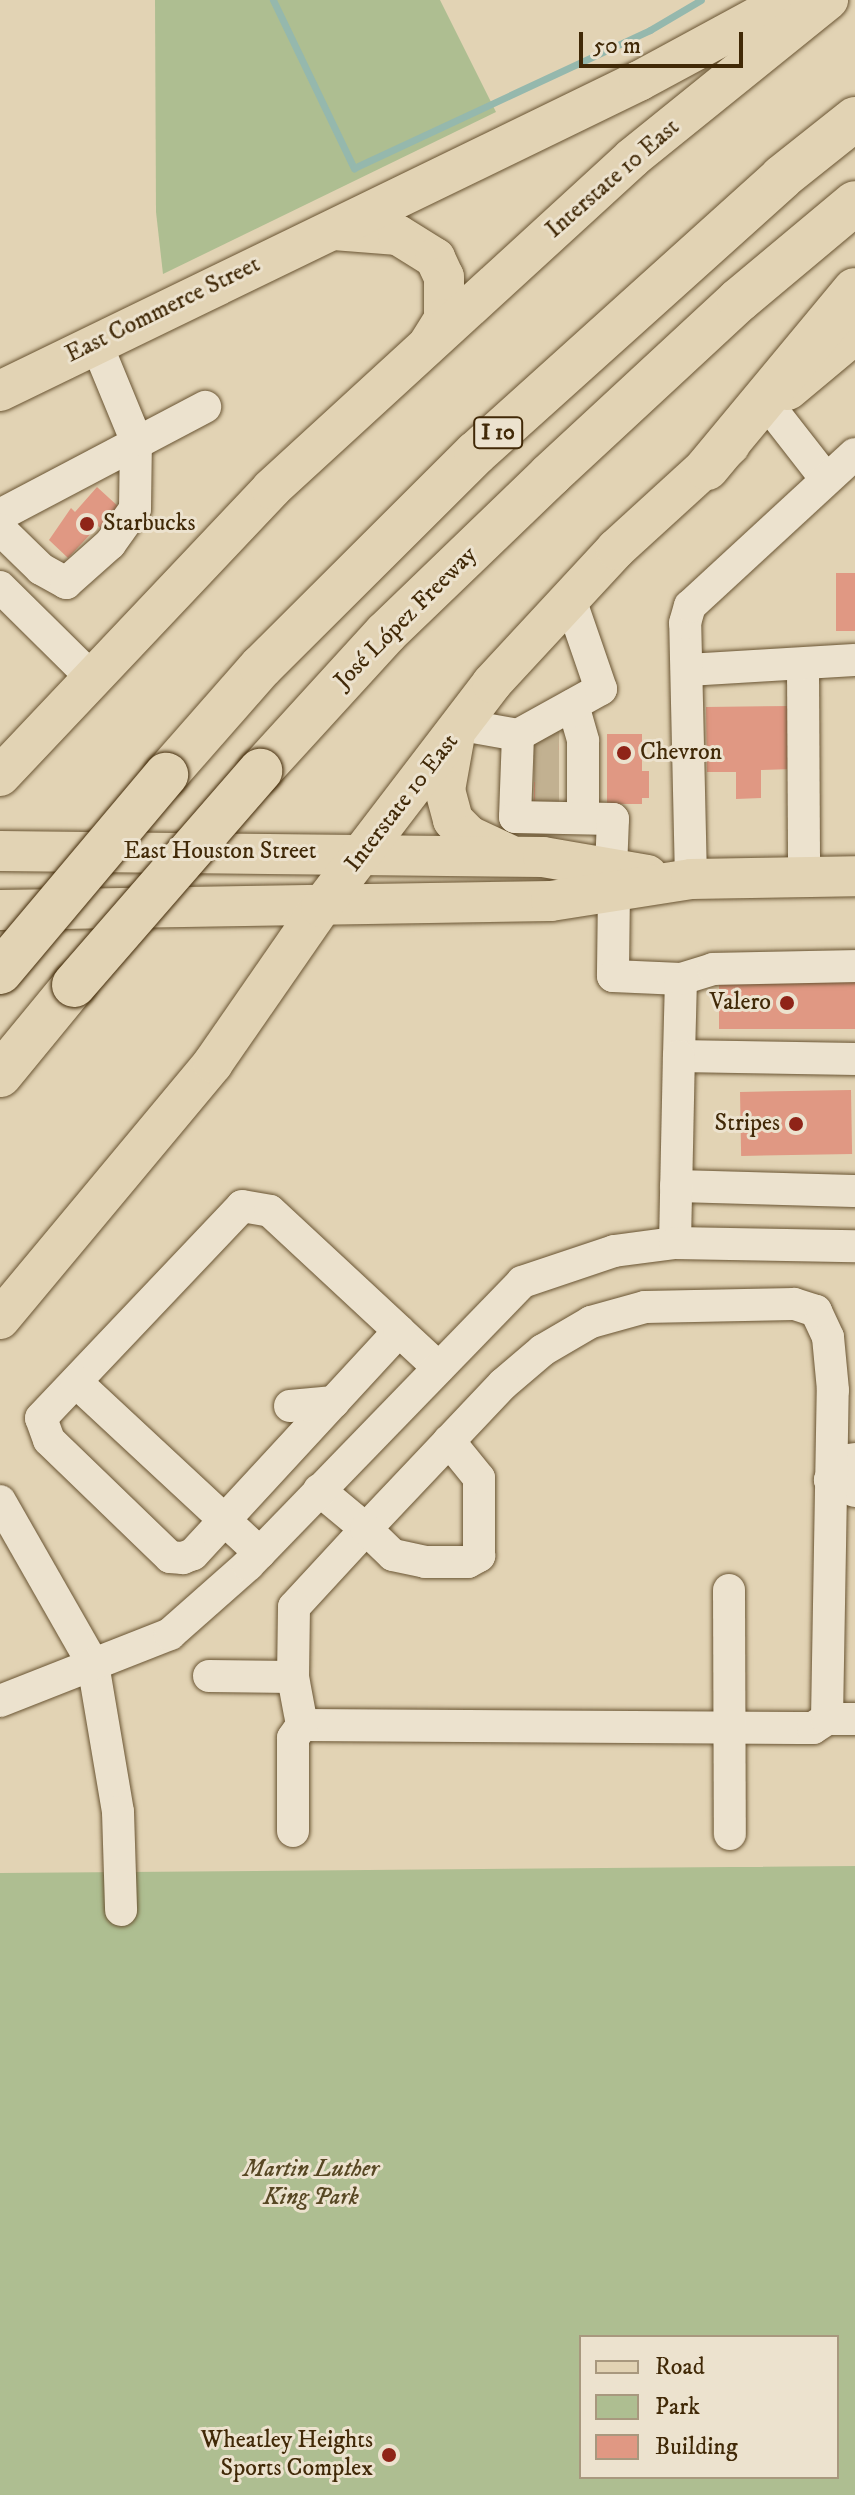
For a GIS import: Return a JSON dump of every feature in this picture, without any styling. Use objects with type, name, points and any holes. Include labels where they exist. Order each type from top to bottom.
[{"type":"highway","name":"I 10","points":[[0,972],[261,667],[476,453],[782,177],[855,119]]},
{"type":"highway","name":"José López Freeway","points":[[0,1075],[260,771],[386,633],[739,300],[855,203]]},
{"type":"highway","points":[[707,468],[855,290]]},
{"type":"main road","name":"East Commerce Street","points":[[0,391],[666,67],[789,0]]},
{"type":"main road","name":"Interstate 10 East","points":[[0,776],[271,489],[632,158],[828,0]]},
{"type":"main road","points":[[326,230],[398,235],[435,258],[444,277],[444,319],[426,347]]},
{"type":"main road","name":"Interstate 10 East","points":[[0,1319],[213,1063],[321,907],[492,683],[616,549],[707,468],[769,406],[855,334]]},
{"type":"main road","points":[[459,730],[445,790],[453,820],[469,836],[520,856]]},
{"type":"main road","name":"East Houston Street","points":[[0,851],[520,856],[613,879],[855,876]]},
{"type":"main road","name":"East Houston Street","points":[[0,910],[551,901],[613,879]]},
{"type":"street","points":[[0,529],[41,569],[66,583],[110,544],[135,509],[136,440],[96,343]]},
{"type":"street","points":[[769,406],[826,479]]},
{"type":"street","points":[[0,515],[136,440],[205,407]]},
{"type":"street","points":[[685,880],[690,606],[855,454]]},
{"type":"street","points":[[0,587],[92,678]]},
{"type":"street","points":[[520,856],[573,705],[601,689],[570,599]]},
{"type":"street","points":[[687,670],[803,666],[855,660]]},
{"type":"street","points":[[803,666],[804,875]]},
{"type":"street","points":[[547,779],[573,705]]},
{"type":"street","points":[[459,730],[613,819],[613,976],[681,979],[713,969],[855,966]]},
{"type":"street","points":[[675,1243],[681,979]]},
{"type":"street","points":[[679,1056],[855,1059]]},
{"type":"street","points":[[676,1186],[855,1191]]},
{"type":"street","points":[[399,1331],[193,1554],[170,1557],[49,1440],[41,1418],[242,1206],[270,1211],[439,1368]]},
{"type":"street","points":[[0,1701],[170,1634],[260,1553],[522,1282],[614,1251],[675,1243],[855,1246]]},
{"type":"street","points":[[293,1831],[293,1738],[302,1725],[293,1677],[294,1607],[503,1384],[543,1350],[591,1322],[645,1307],[794,1304],[816,1311],[828,1337],[842,1485],[841,1719],[813,1728],[729,1729],[302,1725]]},
{"type":"street","points":[[76,1382],[260,1553]]},
{"type":"street","points":[[279,1462],[283,1412],[334,1402]]},
{"type":"street","points":[[319,1490],[393,1555],[414,1560],[468,1562],[479,1556],[479,1478],[449,1441]]},
{"type":"street","points":[[842,1485],[855,1459]]},
{"type":"street","points":[[0,1501],[93,1664],[118,1812],[121,1910]]},
{"type":"street","points":[[729,1590],[730,1834]]},
{"type":"street","points":[[209,1676],[293,1677]]},
{"type":"green space","points":[[155,0],[440,0],[496,112],[163,274],[156,212]]},
{"type":"green space","name":"Martin Luther King Park","points":[[855,1866],[855,2495],[0,2495],[0,1873]]},
{"type":"building","name":"Starbucks","points":[[97,487],[120,508],[105,532],[98,526],[68,558],[49,540],[71,508],[75,512]]},
{"type":"building","points":[[836,573],[855,573],[855,631],[836,631]]},
{"type":"building","points":[[792,706],[793,769],[761,770],[761,798],[736,799],[736,772],[707,772],[706,707]]},
{"type":"building","points":[[534,734],[559,734],[559,811],[534,811]]},
{"type":"building","name":"Chevron","points":[[607,734],[642,734],[642,771],[649,771],[649,798],[642,798],[642,804],[607,804]]},
{"type":"building","name":"Valero","points":[[719,977],[855,977],[855,1029],[719,1029]]},
{"type":"building","name":"Stripes","points":[[851,1090],[852,1154],[741,1156],[740,1092]]},
{"type":"waterway","points":[[273,0],[354,168],[650,30],[701,0]]},
{"type":"tunnel","points":[[534,741],[559,742]]},
{"type":"tunnel","points":[[534,766],[559,766]]},
{"type":"tunnel","points":[[535,792],[559,792]]},
{"type":"place","name":"Starbucks","points":[[87,524]]},
{"type":"place","name":"Chevron","points":[[624,753]]},
{"type":"place","name":"Valero","points":[[787,1003]]},
{"type":"place","name":"Stripes","points":[[796,1124]]},
{"type":"place","name":"Wheatley Heights Sports Complex","points":[[389,2455]]}]
